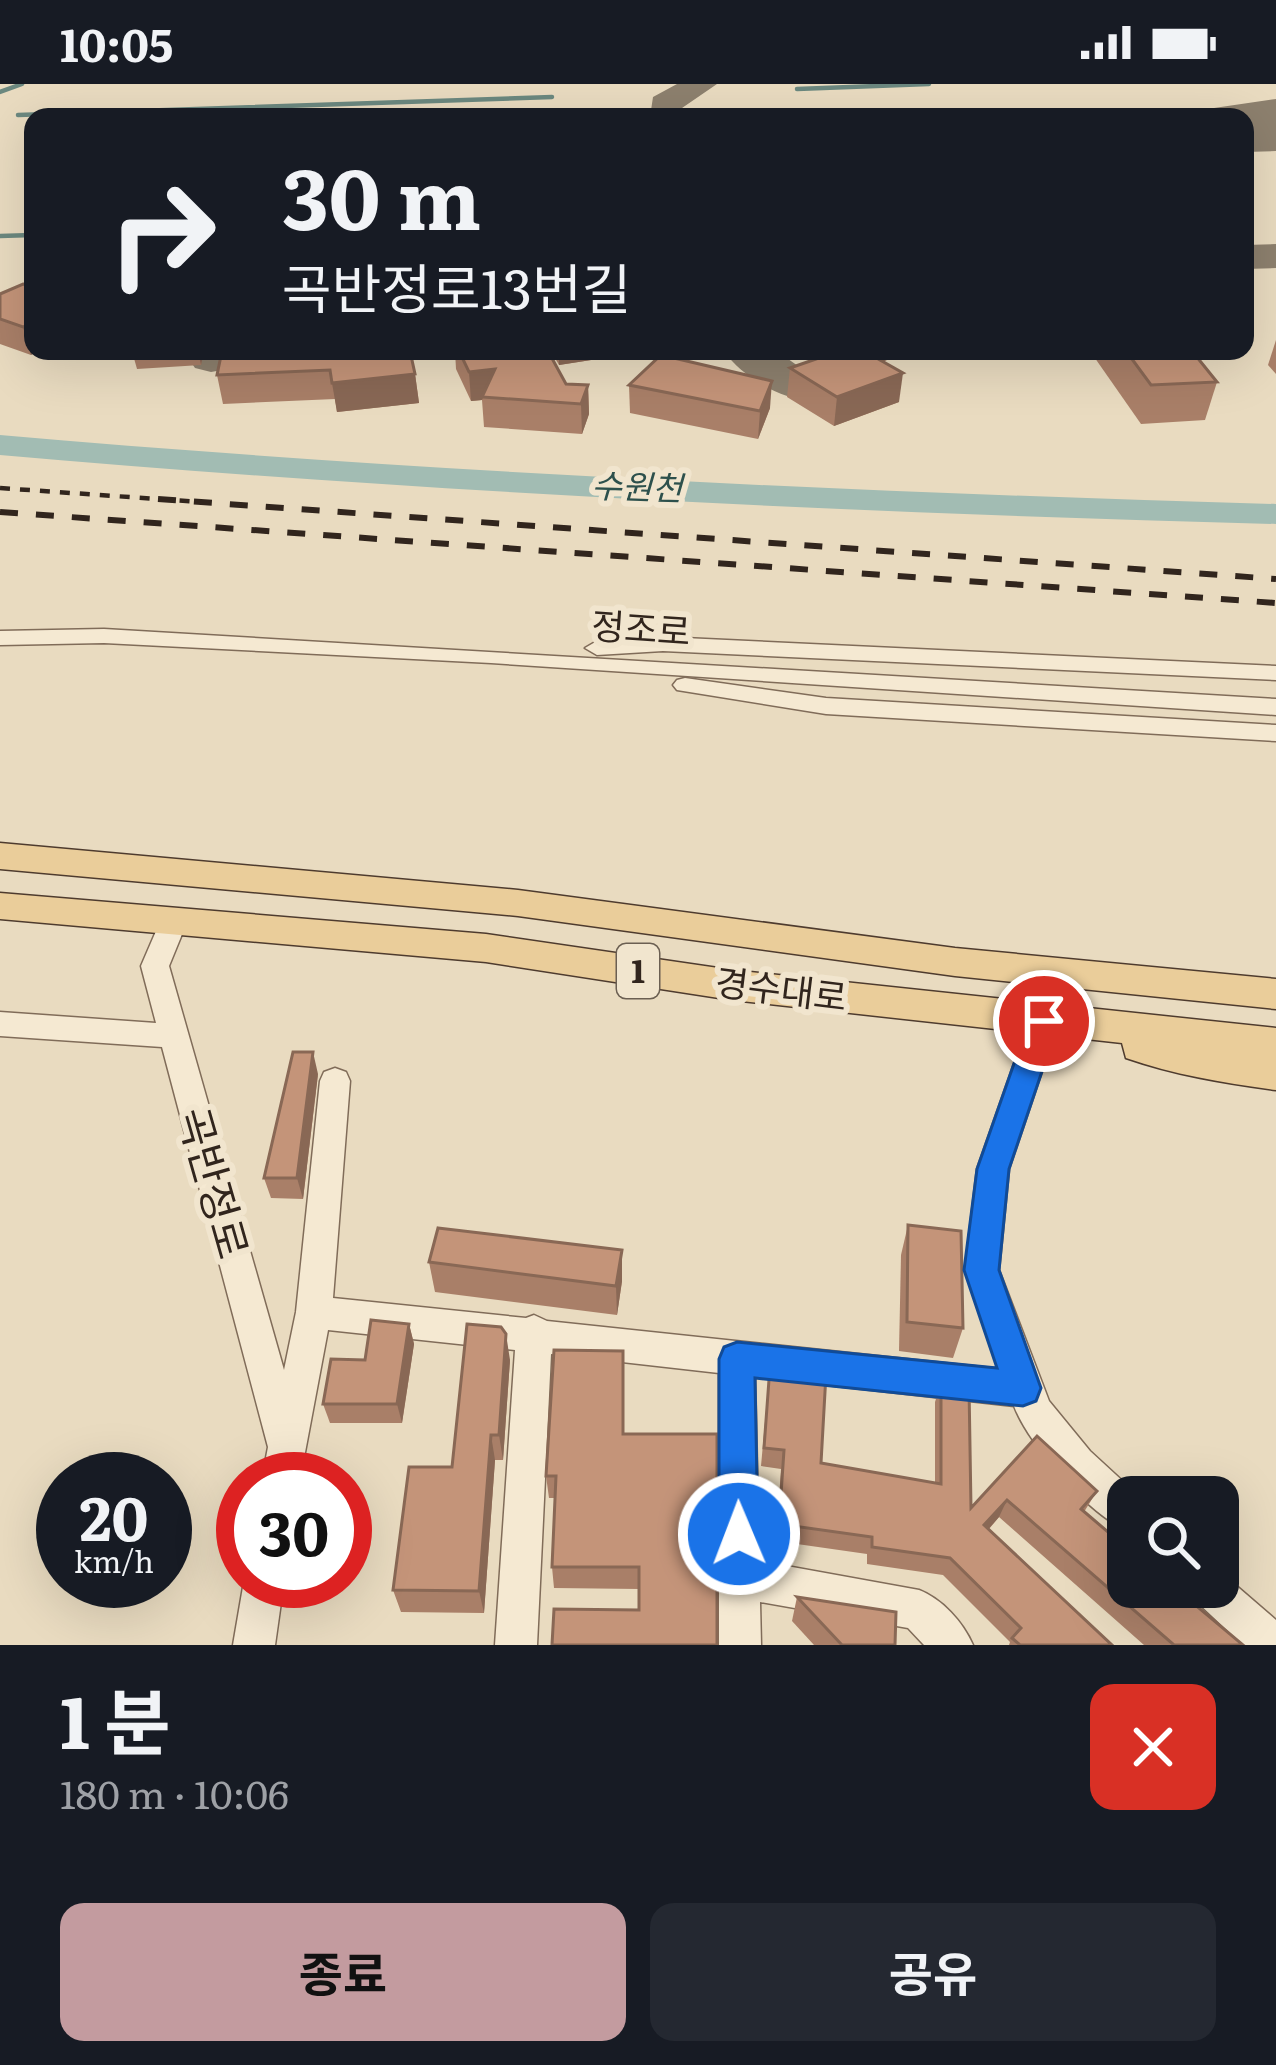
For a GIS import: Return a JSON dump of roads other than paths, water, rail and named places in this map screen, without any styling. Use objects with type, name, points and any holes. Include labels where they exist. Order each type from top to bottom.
[{"type":"main road","name":"경수대로","points":[[0,856],[518,903],[955,962],[1276,994]]},
{"type":"main road","name":"경수대로","points":[[0,906],[486,948],[732,985],[1276,1044]]},
{"type":"main road","points":[[1044,1021],[1193,1062],[1276,1073]]},
{"type":"street","name":"정조로","points":[[0,638],[104,636],[491,656],[1265,706]]},
{"type":"street","points":[[491,656],[663,644],[1276,673]]},
{"type":"street","points":[[491,656],[826,706],[1270,734]]},
{"type":"street","name":"곡반정로","points":[[173,922],[155,967],[281,1452]]},
{"type":"street","points":[[1044,1021],[993,1169],[982,1270],[1023,1388],[1076,1464],[1107,1492]]},
{"type":"street","points":[[0,1024],[172,1036]]},
{"type":"street","name":"곡반정로","points":[[286,1452],[314,1312],[335,1081]]},
{"type":"street","points":[[314,1312],[1023,1388]]},
{"type":"street","points":[[516,1645],[534,1333]]},
{"type":"street","points":[[737,1359],[740,1645]]},
{"type":"street","points":[[739,1578],[919,1610],[952,1645]]},
{"type":"street","points":[[254,1645],[260,1608]]},
{"type":"street","points":[[1233,1608],[1273,1645]]},
{"type":"waterway","points":[[0,92],[22,84]]},
{"type":"waterway","points":[[797,89],[929,84]]},
{"type":"waterway","points":[[226,108],[552,97]]},
{"type":"waterway","points":[[18,115],[24,115]]},
{"type":"waterway","points":[[0,236],[24,235]]},
{"type":"waterway","name":"수원천","points":[[0,445],[357,476],[910,504],[1276,514]]},
{"type":"railway","points":[[0,488],[197,502]]},
{"type":"railway","points":[[158,499],[197,502]]},
{"type":"railway","points":[[197,502],[1276,579]]},
{"type":"railway","points":[[0,512],[1276,603]]}]
